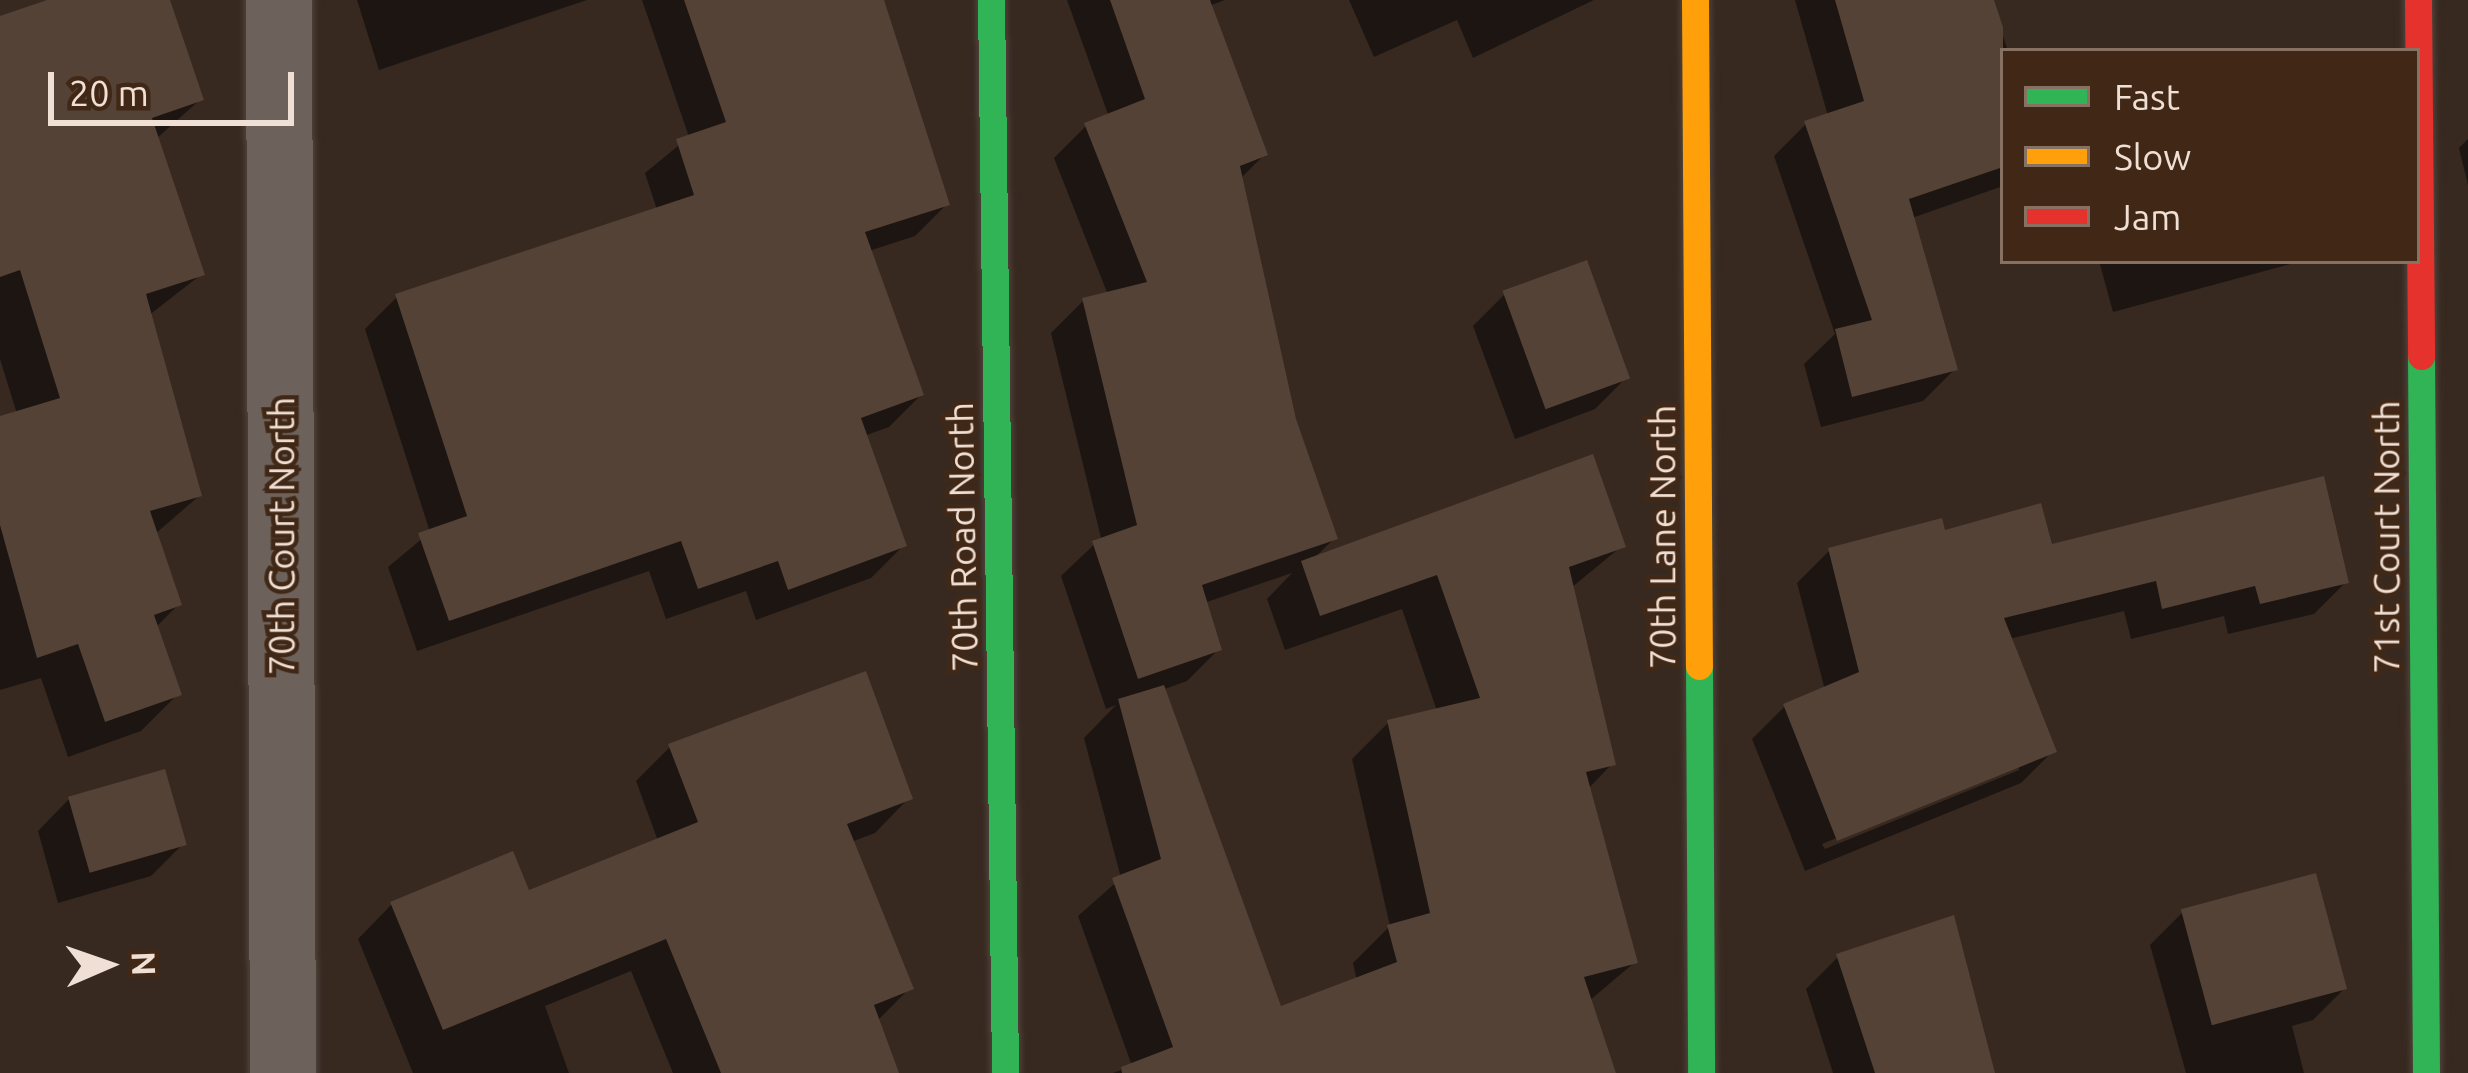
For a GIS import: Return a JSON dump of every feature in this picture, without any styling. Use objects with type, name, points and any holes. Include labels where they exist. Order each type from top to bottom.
[{"type":"street","name":"70th Court North","points":[[279,0],[283,1073]]},
{"type":"street","name":"70th Road North","points":[[991,0],[1005,1073]]},
{"type":"street","name":"70th Lane North","points":[[1695,0],[1702,1073]]},
{"type":"street","name":"71st Court North","points":[[2418,0],[2418,48]]},
{"type":"street","name":"71st Court North","points":[[2420,264],[2426,1073]]},
{"type":"building","points":[[47,0],[170,0],[204,100],[152,118],[205,275],[146,294],[202,496],[150,511],[182,605],[154,615],[182,695],[105,722],[78,644],[37,658],[0,525],[0,416],[60,398],[20,270],[0,277],[0,16]]},
{"type":"building","points":[[684,0],[884,0],[950,205],[865,232],[924,395],[861,418],[907,546],[788,590],[778,561],[698,589],[681,541],[449,621],[418,533],[467,516],[395,294],[694,195],[676,139],[726,122]]},
{"type":"building","points":[[1110,0],[1210,0],[1268,155],[1240,166],[1296,419],[1338,539],[1202,585],[1222,650],[1138,679],[1092,541],[1137,525],[1082,298],[1147,282],[1084,123],[1145,99]]},
{"type":"building","points":[[1835,0],[1994,0],[2003,27],[2000,168],[1909,199],[1958,370],[1852,397],[1835,329],[1872,320],[1804,121],[1864,101]]},
{"type":"building","points":[[1587,260],[1630,378],[1546,409],[1502,291]]},
{"type":"building","points":[[1593,454],[1626,547],[1569,567],[1616,765],[1586,772],[1638,963],[1584,977],[1616,1073],[1122,1073],[1121,1067],[1173,1047],[1112,878],[1161,859],[1118,699],[1164,685],[1281,1006],[1397,962],[1387,925],[1430,913],[1387,720],[1480,698],[1437,575],[1320,616],[1301,561]]},
{"type":"building","points":[[2324,476],[2349,583],[2260,604],[2255,586],[2162,609],[2156,581],[2004,618],[2057,752],[1837,841],[1783,704],[1859,672],[1828,548],[1942,518],[1945,530],[2041,503],[2052,544]]},
{"type":"building","points":[[866,671],[913,799],[847,824],[914,989],[874,1005],[899,1073],[721,1073],[666,939],[443,1030],[390,902],[513,851],[529,890],[698,822],[668,744]]},
{"type":"building","points":[[165,769],[187,845],[90,873],[68,797]]},
{"type":"building","points":[[2316,873],[2347,989],[2212,1025],[2181,909]]},
{"type":"building","points":[[1954,915],[1995,1073],[1875,1073],[1836,954]]},
{"type":"traffic: fast","points":[[991,0],[1005,1073]]},
{"type":"traffic: fast","points":[[2421,356],[2426,1073]]},
{"type":"traffic: fast","points":[[1699,666],[1701,1073]]},
{"type":"traffic: slow","points":[[1695,0],[1699,666]]},
{"type":"traffic: jam","points":[[2418,0],[2418,48]]},
{"type":"traffic: jam","points":[[2420,237],[2421,356]]}]
